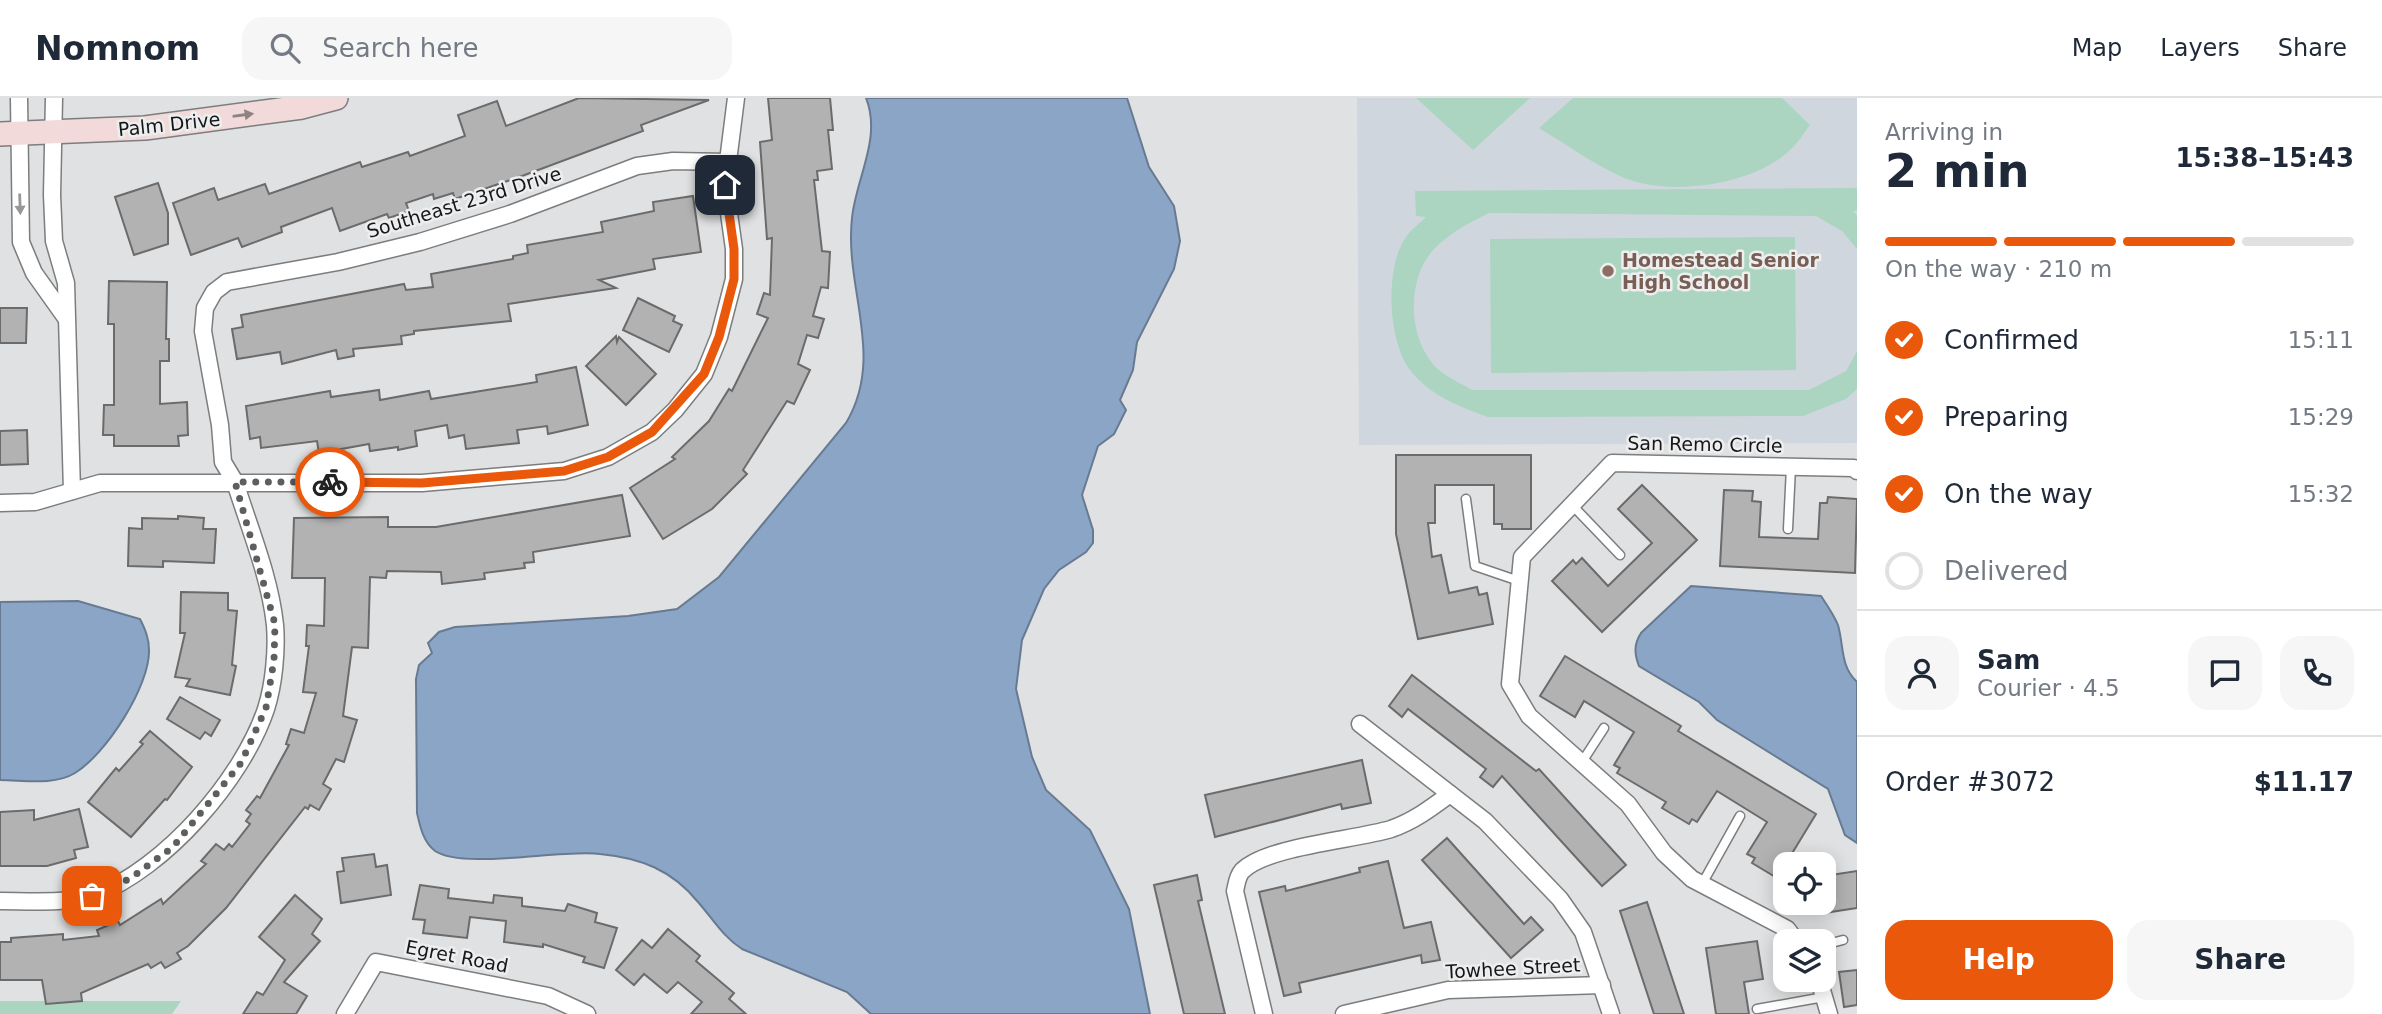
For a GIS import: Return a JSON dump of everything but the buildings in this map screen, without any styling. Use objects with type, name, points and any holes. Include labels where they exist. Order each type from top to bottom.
[{"type":"main road","name":"Palm Drive","points":[[10,135],[145,128],[302,107],[336,98]]},
{"type":"street","points":[[19,98],[10,135],[21,242],[34,273],[67,320]]},
{"type":"street","points":[[54,98],[54,241],[66,283],[72,491]]},
{"type":"street","points":[[0,503],[35,502],[100,483],[422,483],[564,471],[608,457],[652,432],[704,374],[719,337],[734,279],[734,249],[725,185],[736,98]]},
{"type":"street","name":"Southeast 23rd Drive","points":[[235,482],[223,462],[220,425],[202,331],[205,307],[214,292],[227,282],[338,262],[420,242],[510,214],[637,166],[673,161],[728,162]]},
{"type":"street","name":"San Remo Circle","points":[[1787,929],[1702,884],[1664,853],[1628,804],[1529,716],[1510,684],[1522,557],[1612,463],[1854,468],[1857,471]]},
{"type":"street","points":[[0,901],[92,896],[131,878],[173,847],[241,763],[266,708],[274,660],[275,624],[235,482]]},
{"type":"street","points":[[1360,724],[1485,821],[1570,911],[1583,932],[1611,1014]]},
{"type":"street","points":[[1264,1014],[1235,891],[1238,877],[1244,869],[1269,856],[1388,830],[1412,821],[1450,794]]},
{"type":"street","name":"Egret Road","points":[[345,1014],[376,962],[548,996],[587,1014]]},
{"type":"street","name":"Towhee Street","points":[[1344,1014],[1448,990],[1602,985]]},
{"type":"street","points":[[1823,992],[1829,1014]]},
{"type":"lane","points":[[1788,529],[1791,467]]},
{"type":"lane","points":[[1466,499],[1475,566],[1519,581]]},
{"type":"lane","points":[[1572,505],[1620,555]]},
{"type":"lane","points":[[1582,762],[1604,727]]},
{"type":"lane","points":[[1702,884],[1740,816]]},
{"type":"lane","points":[[1836,942],[1843,940]]},
{"type":"lane","points":[[1757,1009],[1824,997]]},
{"type":"shaded area","name":"Homestead Senior High School","points":[[1357,98],[1857,98],[1857,443],[1359,445]]},
{"type":"green space","points":[[1416,98],[1530,98],[1473,150]]},
{"type":"green space","points":[[1573,98],[1782,98],[1810,125],[1790,150],[1755,172],[1709,185],[1662,186],[1622,177],[1539,128]]},
{"type":"green space","points":[[1857,188],[1857,211],[1853,211],[1857,215],[1857,249],[1842,231],[1816,216],[1489,213],[1460,228],[1441,242],[1425,261],[1418,276],[1414,310],[1421,344],[1440,371],[1472,390],[1809,390],[1846,371],[1857,351],[1857,389],[1846,399],[1803,416],[1488,417],[1456,404],[1426,386],[1410,370],[1397,342],[1392,306],[1394,269],[1404,240],[1426,217],[1416,216],[1415,191]]},
{"type":"green space","points":[[1795,237],[1796,370],[1491,373],[1490,239]]},
{"type":"green space","points":[[0,1001],[181,1001],[172,1014],[0,1014]]},
{"type":"water","points":[[866,98],[1127,98],[1149,167],[1174,206],[1180,241],[1174,269],[1137,342],[1133,370],[1120,400],[1126,410],[1114,434],[1098,446],[1082,495],[1093,530],[1093,543],[1086,552],[1059,570],[1044,589],[1022,640],[1016,689],[1032,757],[1046,790],[1090,830],[1129,909],[1150,1014],[871,1014],[847,992],[742,949],[724,933],[688,891],[655,868],[629,859],[583,853],[490,859],[449,856],[431,847],[421,828],[417,813],[416,679],[419,665],[432,653],[428,643],[439,632],[455,627],[628,616],[677,609],[719,577],[846,423],[857,398],[863,373],[861,322],[851,244],[854,203],[870,143],[870,113]]},
{"type":"water","points":[[1691,586],[1821,596],[1828,606],[1838,625],[1848,669],[1857,682],[1857,843],[1845,835],[1828,789],[1717,720],[1699,702],[1639,666],[1635,649],[1641,633]]},
{"type":"water","points":[[78,601],[140,619],[149,650],[142,682],[112,735],[100,751],[75,773],[48,781],[0,780],[0,602]]},
{"type":"way so far","points":[[92,896],[131,878],[173,847],[241,763],[266,708],[274,660],[275,624],[235,482],[330,482]]},
{"type":"place","name":"Homestead Senior High School","points":[[1608,271]]},
{"type":"route","points":[[330,482],[422,483],[564,471],[608,457],[652,432],[675,410],[704,374],[719,337],[734,279],[734,249],[725,185]]}]
